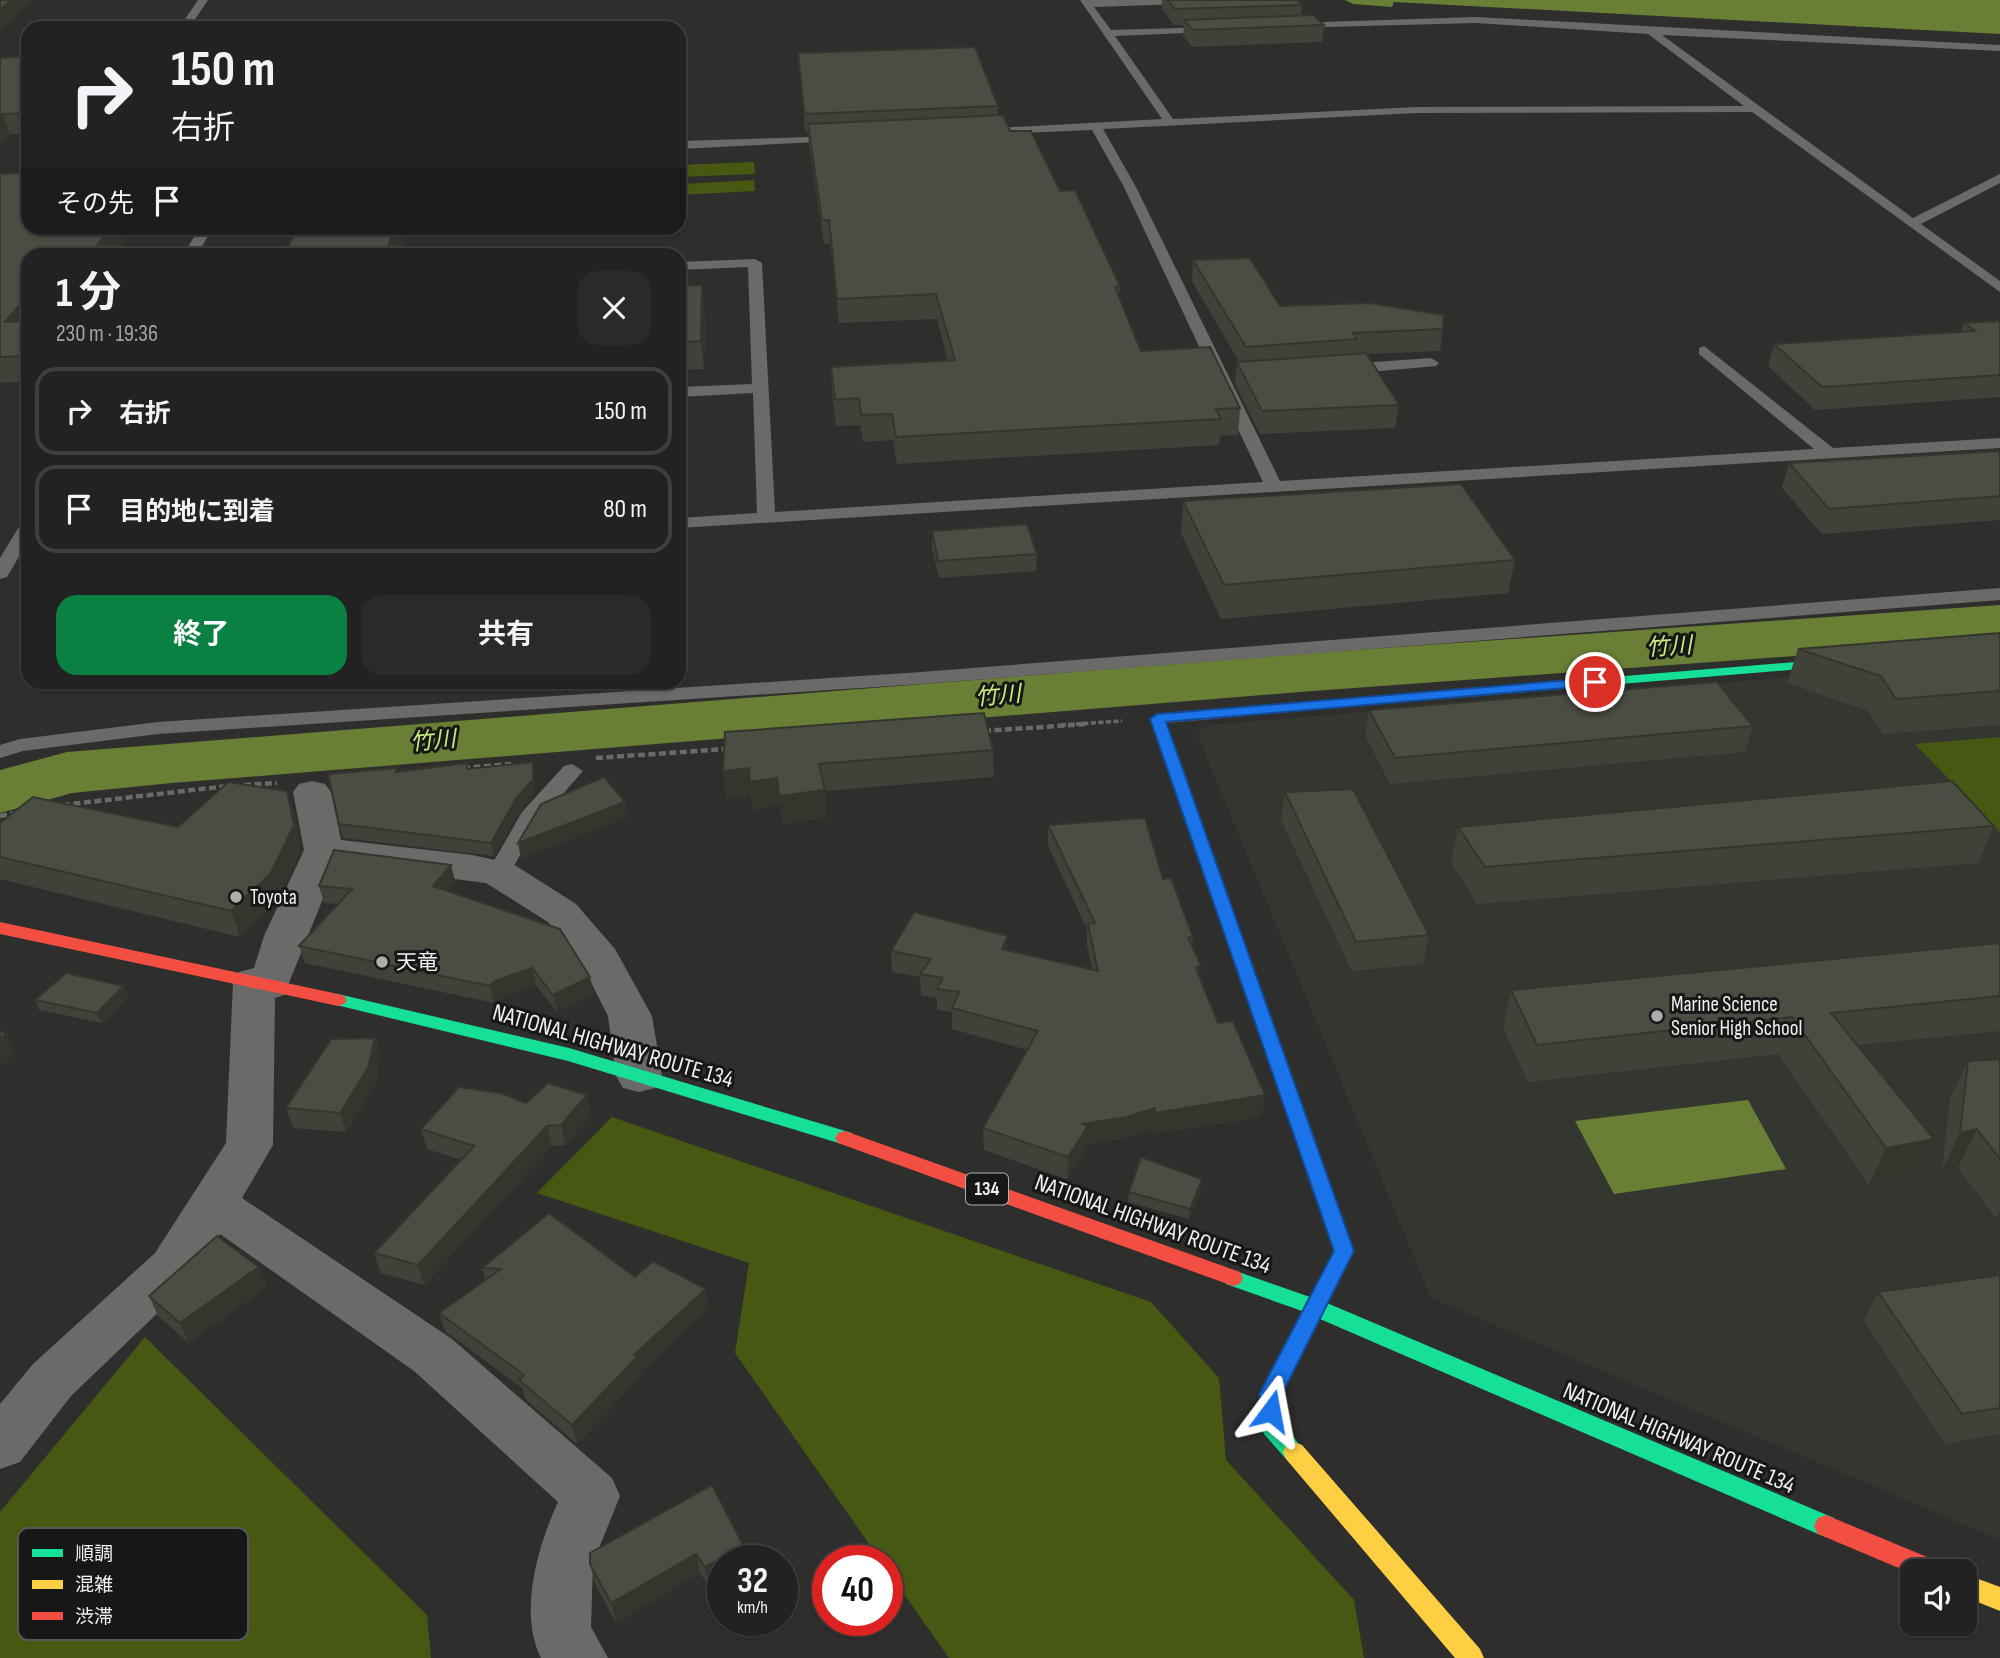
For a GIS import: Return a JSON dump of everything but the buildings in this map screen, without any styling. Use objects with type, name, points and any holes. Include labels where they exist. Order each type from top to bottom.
[{"type":"main road","points":[[1471,1658],[1272,1427],[1270,1394],[1344,1251],[1157,719],[1867,660]]},
{"type":"main road","name":"NATIONAL HIGHWAY ROUTE 134","points":[[0,928],[420,1017],[816,1127],[1314,1307],[1905,1559]]},
{"type":"main road","points":[[1977,1590],[2000,1600]]},
{"type":"street","points":[[0,1445],[52,1380],[173,1267],[249,1145],[261,983],[324,850],[312,792]]},
{"type":"street","points":[[324,850],[472,867],[499,873],[562,913],[600,959],[630,1016],[639,1076]]},
{"type":"street","points":[[214,1204],[433,1355],[593,1496],[583,1510],[564,1563],[561,1636],[578,1658]]},
{"type":"lane","points":[[189,21],[203,0]]},
{"type":"lane","points":[[1086,2],[1211,0]]},
{"type":"lane","points":[[1086,2],[1170,123]]},
{"type":"lane","points":[[1285,26],[1476,20],[2000,48]]},
{"type":"lane","points":[[1107,33],[1230,28]]},
{"type":"lane","points":[[1651,31],[1997,283]]},
{"type":"lane","points":[[971,132],[1417,110],[1755,109]]},
{"type":"lane","points":[[1096,127],[1229,378],[1274,487]]},
{"type":"lane","points":[[686,145],[846,138]]},
{"type":"lane","points":[[1912,223],[2000,178]]},
{"type":"lane","points":[[686,266],[754,263],[766,518]]},
{"type":"lane","points":[[1704,351],[1830,454]]},
{"type":"lane","points":[[1333,370],[1431,363]]},
{"type":"lane","points":[[686,392],[760,388]]},
{"type":"lane","points":[[686,523],[2000,443]]},
{"type":"lane","points":[[3,568],[21,538]]},
{"type":"lane","points":[[3,568],[21,564]]},
{"type":"lane","points":[[0,752],[19,744],[158,728],[921,678],[2000,594]]},
{"type":"lane","points":[[499,873],[530,817],[572,771]]},
{"type":"shaded area","points":[[1345,0],[2000,0],[2000,34],[1394,2],[1392,7],[1353,4]]},
{"type":"shaded area","points":[[754,162],[755,174],[686,177],[686,165]]},
{"type":"shaded area","points":[[754,180],[755,191],[686,195],[686,184]]},
{"type":"shaded area","name":"Marine Science Senior High School","points":[[2000,660],[2000,1540],[1431,1298],[1197,734],[1207,725]]},
{"type":"shaded area","points":[[2000,737],[2000,832],[1915,744]]},
{"type":"shaded area","points":[[1748,1100],[1786,1169],[1614,1194],[1575,1121]]},
{"type":"shaded area","points":[[612,1117],[1151,1302],[1219,1378],[1226,1460],[1354,1600],[1364,1658],[949,1658],[903,1593],[903,1545],[870,1545],[735,1353],[749,1263],[537,1193]]},
{"type":"shaded area","points":[[145,1337],[427,1615],[431,1658],[0,1658],[0,1512]]},
{"type":"waterway","name":"竹川","points":[[0,792],[67,773],[172,762],[1313,672],[2000,623]]},
{"type":"traffic: fast","points":[[1441,695],[1844,662]]},
{"type":"traffic: fast","points":[[1193,822],[1344,1251],[1270,1394],[1272,1427],[1294,1452]]},
{"type":"traffic: fast","points":[[338,1000],[569,1055],[845,1138]]},
{"type":"traffic: fast","points":[[1233,1278],[1314,1307],[1826,1526]]},
{"type":"traffic: slow","points":[[1294,1452],[1471,1658]]},
{"type":"traffic: slow","points":[[1977,1590],[2000,1599]]},
{"type":"traffic: jam","points":[[1193,822],[1157,719],[1441,695]]},
{"type":"traffic: jam","points":[[0,928],[338,1000]]},
{"type":"traffic: jam","points":[[845,1138],[1233,1278]]},
{"type":"traffic: jam","points":[[1826,1526],[1904,1559]]},
{"type":"place","name":"Toyota","points":[[236,897]]},
{"type":"place","name":"天竜","points":[[382,962]]},
{"type":"place","name":"Marine Science Senior High School","points":[[1657,1016]]},
{"type":"route","points":[[1271,1411],[1270,1394],[1344,1251],[1157,719],[1595,682]]}]
